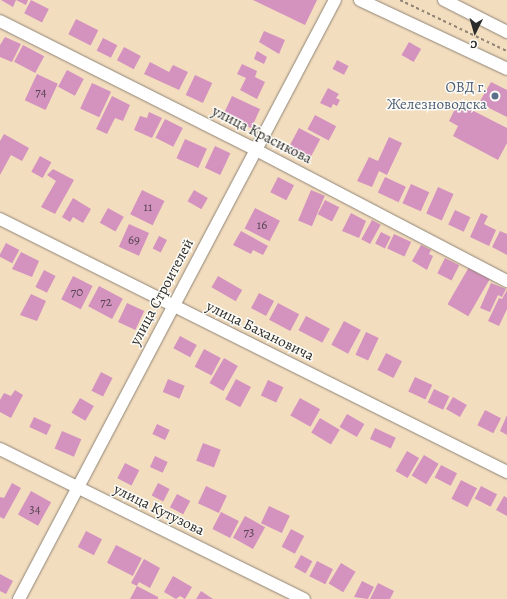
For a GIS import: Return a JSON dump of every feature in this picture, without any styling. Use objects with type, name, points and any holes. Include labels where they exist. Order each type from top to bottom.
[{"type":"street","name":"улица Строителей","points":[[19,599],[172,305],[258,151],[335,0]]},
{"type":"street","points":[[360,0],[507,69]]},
{"type":"street","points":[[444,0],[507,32]]},
{"type":"street","name":"улица Красикова","points":[[0,21],[258,151],[507,281]]},
{"type":"street","name":"улица Бахановича","points":[[0,219],[507,472]]},
{"type":"street","name":"улица Кутузова","points":[[0,449],[304,599]]},
{"type":"path","points":[[400,0],[507,51]]},
{"type":"building","points":[[1,0],[16,0],[13,7]]},
{"type":"building","points":[[16,0],[28,0],[26,5]]},
{"type":"building","points":[[31,0],[49,9],[42,22],[24,13]]},
{"type":"building","points":[[253,0],[317,0],[305,25]]},
{"type":"building","points":[[76,19],[98,30],[91,45],[68,34]]},
{"type":"building","points":[[264,31],[285,40],[279,54],[259,42]]},
{"type":"building","points":[[5,37],[21,44],[12,62],[0,57],[0,45]]},
{"type":"building","points":[[103,38],[117,45],[111,58],[97,50]]},
{"type":"building","points":[[409,42],[421,49],[414,62],[402,55]]},
{"type":"building","points":[[23,45],[44,56],[35,73],[14,62]]},
{"type":"building","points":[[124,47],[141,56],[134,69],[117,60]]},
{"type":"building","points":[[257,51],[267,57],[264,64],[254,59]]},
{"type":"building","points":[[337,60],[349,66],[344,75],[332,69]]},
{"type":"building","points":[[150,62],[169,72],[173,65],[188,72],[179,90],[144,74]]},
{"type":"building","points":[[242,64],[257,71],[255,77],[265,82],[257,99],[240,90],[246,78],[237,74]]},
{"type":"building","points":[[67,70],[84,79],[75,96],[58,87]]},
{"type":"building","points":[[37,74],[58,84],[46,110],[25,100]]},
{"type":"building","points":[[195,75],[212,83],[203,103],[186,95]]},
{"type":"building","name":"ОВД г. Железноводска","points":[[491,82],[507,90],[507,117],[479,103]]},
{"type":"building","points":[[92,83],[111,92],[99,117],[80,108]]},
{"type":"building","points":[[328,88],[339,94],[336,98],[340,100],[337,106],[333,104],[331,108],[320,103]]},
{"type":"building","points":[[112,96],[130,105],[123,121],[115,118],[107,134],[96,129]]},
{"type":"building","points":[[232,96],[260,109],[251,128],[223,115]]},
{"type":"building","points":[[458,103],[507,128],[507,143],[498,160],[453,136],[458,126],[449,121]]},
{"type":"building","points":[[149,112],[162,118],[152,138],[134,130],[140,116],[147,118]]},
{"type":"building","points":[[315,115],[336,126],[329,140],[307,129]]},
{"type":"building","points":[[165,119],[183,128],[173,147],[155,138]]},
{"type":"building","points":[[299,128],[320,139],[308,161],[287,150]]},
{"type":"building","points":[[4,134],[29,148],[22,161],[11,155],[0,175],[0,141]]},
{"type":"building","points":[[389,137],[402,143],[387,175],[379,171],[372,187],[357,181],[369,157],[378,161]]},
{"type":"building","points":[[185,139],[207,149],[198,168],[176,158]]},
{"type":"building","points":[[215,146],[230,153],[220,175],[205,168]]},
{"type":"building","points":[[40,156],[51,162],[43,178],[31,172]]},
{"type":"building","points":[[53,169],[74,180],[55,214],[41,207],[56,181],[47,175]]},
{"type":"building","points":[[278,177],[294,185],[286,200],[270,192]]},
{"type":"building","points":[[385,177],[406,187],[399,202],[378,192]]},
{"type":"building","points":[[411,184],[429,192],[421,211],[402,203]]},
{"type":"building","points":[[438,187],[454,194],[442,220],[426,213]]},
{"type":"building","points":[[142,190],[164,201],[153,225],[130,214]]},
{"type":"building","points":[[194,190],[208,198],[201,209],[188,201]]},
{"type":"building","points":[[311,190],[325,196],[312,226],[298,220]]},
{"type":"building","points":[[73,198],[91,209],[83,223],[73,217],[70,222],[62,217]]},
{"type":"building","points":[[325,200],[339,207],[332,222],[318,214]]},
{"type":"building","points":[[108,208],[124,217],[116,232],[100,223]]},
{"type":"building","points":[[255,208],[280,221],[270,241],[245,228]]},
{"type":"building","points":[[455,210],[470,217],[464,232],[448,225]]},
{"type":"building","points":[[351,213],[366,221],[359,238],[342,231]]},
{"type":"building","points":[[481,213],[488,216],[484,224],[496,230],[489,246],[470,237]]},
{"type":"building","points":[[372,220],[381,225],[370,244],[361,239]]},
{"type":"building","points":[[129,224],[149,233],[139,256],[119,247]]},
{"type":"building","points":[[241,231],[268,246],[263,255],[253,250],[251,254],[233,245]]},
{"type":"building","points":[[500,231],[507,234],[507,255],[492,247]]},
{"type":"building","points":[[381,232],[391,237],[385,249],[375,244]]},
{"type":"building","points":[[394,234],[411,242],[404,257],[387,249]]},
{"type":"building","points":[[159,236],[167,240],[161,253],[153,248]]},
{"type":"building","points":[[6,243],[19,250],[12,263],[0,257]]},
{"type":"building","points":[[421,245],[431,250],[429,254],[433,256],[427,270],[412,261]]},
{"type":"building","points":[[21,252],[39,261],[32,277],[12,269]]},
{"type":"building","points":[[445,258],[459,265],[452,280],[437,273]]},
{"type":"building","points":[[469,267],[490,279],[468,316],[448,304]]},
{"type":"building","points":[[44,270],[56,276],[47,293],[35,287]]},
{"type":"building","points":[[73,276],[93,286],[81,309],[61,299]]},
{"type":"building","points":[[218,276],[242,290],[236,301],[212,287]]},
{"type":"building","points":[[491,283],[506,289],[502,297],[498,295],[490,312],[480,308]]},
{"type":"building","points":[[99,286],[123,299],[112,319],[88,306]]},
{"type":"building","points":[[507,290],[507,309],[499,326],[488,321],[499,298],[502,299]]},
{"type":"building","points":[[259,293],[274,301],[266,316],[251,308]]},
{"type":"building","points":[[31,294],[46,301],[37,321],[20,315]]},
{"type":"building","points":[[127,303],[144,311],[135,330],[118,322]]},
{"type":"building","points":[[278,303],[299,314],[290,331],[269,320]]},
{"type":"building","points":[[306,316],[330,329],[322,343],[298,330]]},
{"type":"building","points":[[344,321],[361,330],[348,354],[331,345]]},
{"type":"building","points":[[366,332],[379,338],[368,361],[355,355]]},
{"type":"building","points":[[180,336],[197,345],[190,357],[173,348]]},
{"type":"building","points":[[204,349],[221,358],[211,376],[195,367]]},
{"type":"building","points":[[386,353],[402,361],[393,378],[377,370]]},
{"type":"building","points":[[224,358],[238,366],[223,391],[210,383]]},
{"type":"building","points":[[101,372],[113,378],[103,397],[91,391]]},
{"type":"building","points":[[415,377],[432,385],[425,400],[408,392]]},
{"type":"building","points":[[168,379],[185,386],[179,399],[163,392]]},
{"type":"building","points":[[236,379],[251,387],[240,407],[225,399]]},
{"type":"building","points":[[268,380],[283,387],[276,403],[261,395]]},
{"type":"building","points":[[434,389],[449,396],[443,410],[428,403]]},
{"type":"building","points":[[15,390],[23,395],[11,418],[0,412],[0,400],[4,393],[11,396]]},
{"type":"building","points":[[453,397],[467,405],[460,417],[446,409]]},
{"type":"building","points":[[80,398],[94,406],[85,421],[72,413]]},
{"type":"building","points":[[300,398],[320,409],[310,427],[290,415]]},
{"type":"building","points":[[485,410],[501,418],[493,433],[477,425]]},
{"type":"building","points":[[347,414],[364,424],[357,437],[340,427]]},
{"type":"building","points":[[507,415],[507,435],[500,431]]},
{"type":"building","points":[[34,417],[51,425],[47,435],[29,427]]},
{"type":"building","points":[[320,418],[340,430],[331,444],[311,433]]},
{"type":"building","points":[[157,424],[170,430],[165,440],[152,434]]},
{"type":"building","points":[[375,428],[396,438],[391,449],[370,439]]},
{"type":"building","points":[[62,431],[81,439],[74,457],[55,448]]},
{"type":"building","points":[[203,443],[221,450],[214,468],[196,461]]},
{"type":"building","points":[[407,451],[419,458],[408,478],[396,471]]},
{"type":"building","points":[[424,455],[439,464],[426,484],[412,476]]},
{"type":"building","points":[[155,456],[168,462],[163,473],[150,467]]},
{"type":"building","points":[[125,463],[139,470],[132,485],[117,478]]},
{"type":"building","points":[[441,465],[457,473],[451,486],[435,477]]},
{"type":"building","points":[[461,480],[477,488],[468,507],[451,499]]},
{"type":"building","points":[[12,483],[21,488],[4,519],[0,517],[0,497],[4,498]]},
{"type":"building","points":[[158,483],[170,489],[163,501],[152,495]]},
{"type":"building","points":[[206,486],[227,496],[219,513],[198,503]]},
{"type":"building","points":[[481,486],[497,494],[491,507],[475,498]]},
{"type":"building","points":[[31,491],[51,502],[38,526],[18,515]]},
{"type":"building","points":[[177,494],[190,501],[183,514],[170,507]]},
{"type":"building","points":[[504,496],[507,498],[507,516],[496,510]]},
{"type":"building","points":[[269,506],[290,516],[282,533],[261,523]]},
{"type":"building","points":[[221,512],[239,521],[230,538],[212,529]]},
{"type":"building","points":[[245,516],[265,527],[253,549],[233,538]]},
{"type":"building","points":[[291,529],[304,536],[295,554],[282,547]]},
{"type":"building","points":[[86,531],[102,539],[94,555],[78,547]]},
{"type":"building","points":[[116,545],[142,558],[133,576],[107,563]]},
{"type":"building","points":[[301,555],[312,561],[306,574],[294,567]]},
{"type":"building","points":[[144,559],[160,568],[150,588],[139,582],[137,586],[131,583]]},
{"type":"building","points":[[317,561],[333,569],[325,584],[309,576]]},
{"type":"building","points":[[341,563],[356,572],[343,592],[329,584]]},
{"type":"building","points":[[0,574],[13,581],[6,594],[0,591]]},
{"type":"building","points":[[173,576],[192,587],[185,599],[180,596],[176,599],[164,592]]},
{"type":"building","points":[[362,581],[374,587],[368,599],[354,597]]},
{"type":"building","points":[[378,583],[394,591],[390,599],[370,599]]},
{"type":"building","points":[[137,586],[158,597],[158,599],[130,599]]},
{"type":"building","points":[[201,591],[213,599],[196,599]]},
{"type":"place","name":"ОВД г. Железноводска","points":[[495,96]]}]
